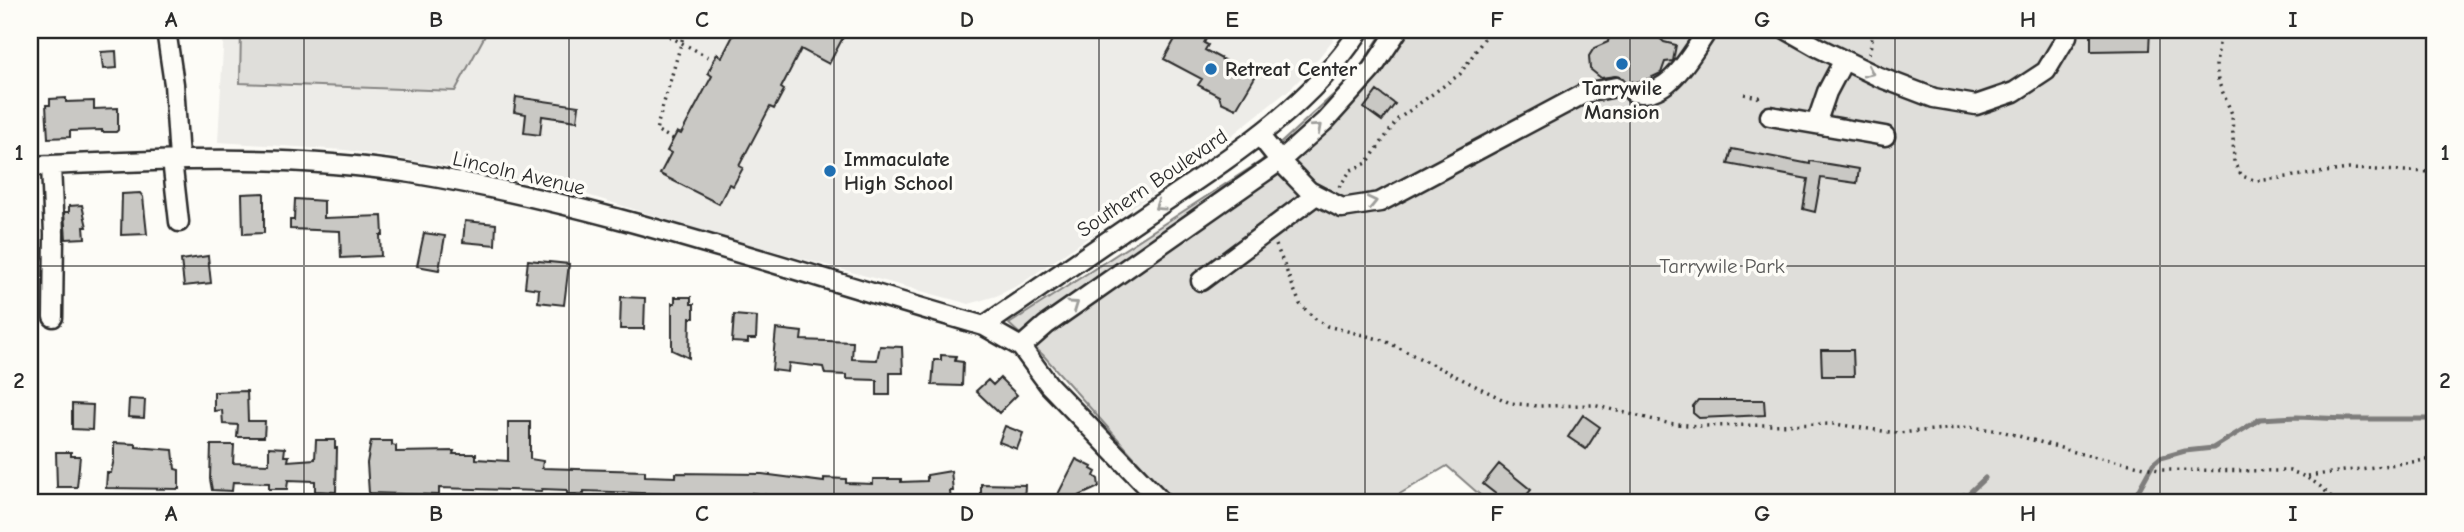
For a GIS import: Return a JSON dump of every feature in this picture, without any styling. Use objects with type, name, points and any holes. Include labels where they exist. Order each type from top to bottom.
[{"type":"street","points":[[166,30],[174,83],[179,222]]},
{"type":"street","name":"Southern Boulevard","points":[[984,326],[1260,136],[1303,99],[1347,50],[1360,30]]},
{"type":"street","points":[[1021,347],[1046,325],[1280,161],[1333,113],[1372,69],[1398,30]]},
{"type":"street","points":[[1260,136],[1309,191],[1342,208],[1380,202],[1585,93],[1655,91],[1671,80],[1708,30]]},
{"type":"street","points":[[1787,30],[1865,70],[1934,98],[1976,105],[2014,92],[2046,71],[2068,30]]},
{"type":"street","points":[[1816,124],[1827,92],[1844,60]]},
{"type":"street","points":[[1770,116],[1885,135]]},
{"type":"street","name":"Lincoln Avenue","points":[[30,166],[176,159],[332,164],[408,173],[507,191],[626,222],[984,326]]},
{"type":"street","points":[[51,165],[53,317]]},
{"type":"street","points":[[1201,281],[1270,230],[1322,198]]},
{"type":"street","points":[[984,326],[1021,347],[1049,385],[1162,502]]},
{"type":"path","points":[[657,30],[714,60]]},
{"type":"path","points":[[673,139],[656,130],[685,30]]},
{"type":"path","points":[[1322,198],[1351,170],[1367,163],[1398,119],[1460,74],[1490,30]]},
{"type":"path","points":[[1865,70],[1874,30]]},
{"type":"path","points":[[2221,30],[2216,65],[2218,82],[2232,114],[2234,162],[2242,176],[2257,181],[2349,169],[2434,172]]},
{"type":"path","points":[[1744,94],[1758,97]]},
{"type":"path","points":[[1270,230],[1300,304],[1314,318],[1327,326],[1383,340],[1510,402],[1537,406],[1593,405],[1667,423],[1698,426],[1835,424],[1897,433],[1970,427],[2001,431],[2082,454],[2159,470],[2290,471],[2307,476],[2335,502]]},
{"type":"path","points":[[2307,476],[2434,459]]},
{"type":"shaded area","name":"Immaculate High School","points":[[224,30],[1341,30],[1290,89],[1194,165],[1019,285],[996,296],[969,304],[730,239],[568,189],[449,166],[345,150],[218,142]]},
{"type":"green space","points":[[241,30],[488,30],[455,91],[240,83]]},
{"type":"green space","name":"Tarrywile Park","points":[[1384,30],[2434,30],[2434,502],[1488,502],[1447,466],[1386,502],[1174,502],[1043,355],[1009,324],[1261,161],[1356,74]]},
{"type":"building","points":[[736,30],[847,30],[829,64],[801,49],[781,88],[784,90],[774,109],[770,107],[739,166],[743,168],[733,186],[729,184],[719,204],[660,174],[671,153],[667,151],[677,132],[681,134],[712,76],[708,73],[717,54],[722,57]]},
{"type":"building","name":"Retreat Center","points":[[1180,30],[1210,30],[1204,43],[1208,45],[1205,50],[1255,77],[1236,109],[1198,85],[1202,79],[1164,59]]},
{"type":"building","name":"Tarrywile Mansion","points":[[1610,30],[1653,32],[1664,42],[1676,45],[1673,61],[1665,62],[1661,73],[1644,81],[1626,83],[1615,76],[1601,78],[1590,69],[1589,56],[1594,48],[1608,42]]},
{"type":"building","points":[[2120,30],[2150,30],[2149,50],[2091,51],[2091,33],[2120,33]]},
{"type":"building","points":[[116,51],[117,68],[103,69],[101,52]]},
{"type":"building","points":[[1377,91],[1395,104],[1382,121],[1364,108]]},
{"type":"building","points":[[516,97],[579,106],[577,121],[542,116],[540,135],[524,133],[526,114],[514,112]]},
{"type":"building","points":[[66,98],[66,102],[94,101],[94,109],[118,108],[118,130],[70,131],[70,137],[48,138],[46,105],[50,105],[50,99]]},
{"type":"building","points":[[1732,149],[1810,164],[1810,161],[1859,169],[1857,183],[1821,178],[1815,212],[1803,209],[1808,179],[1728,164]]},
{"type":"building","points":[[140,193],[143,197],[147,234],[121,235],[122,194]]},
{"type":"building","points":[[264,193],[264,233],[243,234],[242,194]]},
{"type":"building","points":[[295,199],[324,201],[324,218],[382,216],[381,256],[341,258],[340,231],[290,229],[290,220],[294,220]]},
{"type":"building","points":[[82,205],[87,227],[84,227],[85,238],[66,239],[64,212],[69,212],[69,206]]},
{"type":"building","points":[[465,221],[496,224],[495,245],[463,242]]},
{"type":"building","points":[[424,233],[445,236],[439,270],[417,266]]},
{"type":"building","points":[[208,256],[211,283],[184,286],[181,260]]},
{"type":"building","points":[[528,260],[569,264],[564,305],[538,302],[539,289],[525,287]]},
{"type":"building","points":[[621,297],[645,298],[644,329],[620,329]]},
{"type":"building","points":[[675,297],[691,297],[691,304],[694,304],[694,318],[690,318],[689,358],[672,350],[672,303],[675,303]]},
{"type":"building","points":[[734,315],[757,317],[756,339],[748,339],[748,343],[732,342]]},
{"type":"building","points":[[776,329],[802,332],[801,340],[853,342],[852,359],[877,360],[880,346],[902,347],[903,373],[890,373],[890,395],[877,395],[877,380],[847,379],[847,375],[825,374],[823,367],[789,363],[788,372],[772,370]]},
{"type":"building","points":[[1821,350],[1853,350],[1854,376],[1822,376]]},
{"type":"building","points":[[941,355],[956,356],[955,361],[963,362],[962,386],[932,385],[934,360],[941,360]]},
{"type":"building","points":[[1000,378],[1017,395],[999,413],[976,391],[988,380],[993,385]]},
{"type":"building","points":[[247,391],[248,421],[265,421],[264,437],[237,437],[238,425],[223,424],[222,410],[214,411],[214,392]]},
{"type":"building","points":[[129,399],[145,400],[144,418],[128,417]]},
{"type":"building","points":[[1698,400],[1764,400],[1765,415],[1699,418],[1693,413],[1693,406]]},
{"type":"building","points":[[72,404],[93,405],[92,430],[72,429]]},
{"type":"building","points":[[1583,415],[1600,427],[1586,449],[1568,437]]},
{"type":"building","points":[[508,422],[530,422],[530,459],[543,461],[542,468],[645,471],[645,476],[676,477],[676,473],[762,474],[824,482],[824,478],[846,479],[846,483],[873,484],[873,479],[927,481],[927,475],[951,471],[953,491],[950,491],[951,502],[803,500],[752,493],[752,498],[669,497],[669,494],[584,491],[584,494],[567,494],[567,490],[542,489],[439,488],[439,495],[369,493],[367,463],[371,441],[392,441],[396,452],[454,451],[453,454],[476,454],[476,459],[508,461]]},
{"type":"building","points":[[1005,426],[1023,433],[1017,449],[999,442]]},
{"type":"building","points":[[316,440],[335,440],[336,492],[315,491],[315,481],[288,480],[287,489],[269,489],[269,483],[233,482],[232,491],[212,490],[211,445],[234,445],[233,463],[269,464],[269,447],[285,448],[284,456],[289,456],[288,461],[315,459]]},
{"type":"building","points":[[114,443],[173,450],[175,469],[179,470],[179,489],[106,488],[107,473],[111,473],[114,459]]},
{"type":"building","points":[[56,452],[71,452],[71,456],[80,456],[77,487],[57,487]]},
{"type":"building","points":[[1076,459],[1092,467],[1096,472],[1094,476],[1098,479],[1099,487],[1066,502],[1054,502]]},
{"type":"building","points":[[1499,464],[1531,490],[1521,502],[1506,502],[1483,484]]},
{"type":"building","points":[[981,484],[1025,485],[1024,502],[981,502]]},
{"type":"waterway","points":[[2132,502],[2153,464],[2160,458],[2185,451],[2213,448],[2260,419],[2434,419]]},
{"type":"waterway","points":[[1933,502],[1968,494],[1985,478]]},
{"type":"place","name":"Tarrywile Mansion","points":[[1622,64]]},
{"type":"place","name":"Retreat Center","points":[[1211,69]]},
{"type":"place","name":"Immaculate High School","points":[[830,171]]}]
